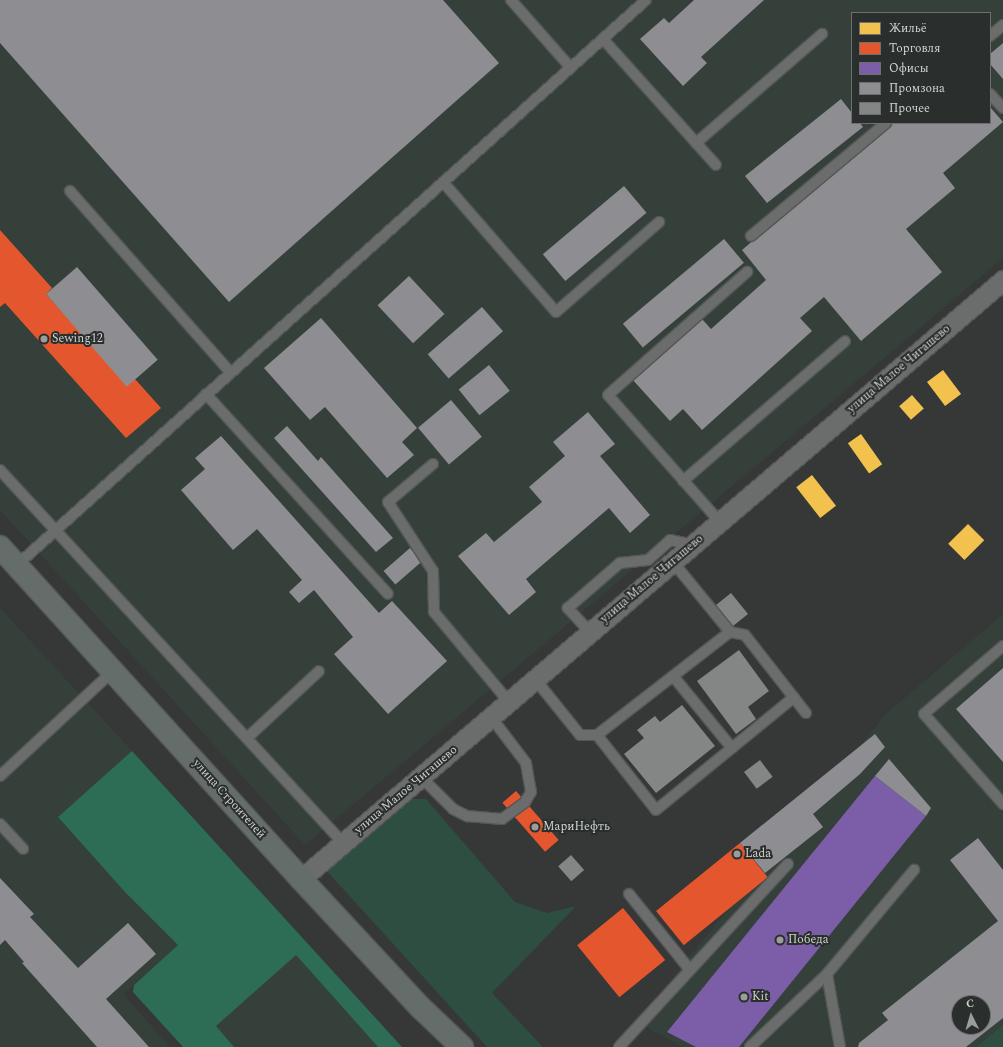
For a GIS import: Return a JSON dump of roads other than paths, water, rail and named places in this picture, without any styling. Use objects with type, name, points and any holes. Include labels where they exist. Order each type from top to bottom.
[{"type":"main road","name":"улица Строителей","points":[[0,547],[301,879],[455,1044]]},
{"type":"street","name":"улица Малое Чигашево","points":[[301,879],[1003,280]]},
{"type":"lane","points":[[511,0],[570,67]]},
{"type":"lane","points":[[17,565],[55,529],[646,0]]},
{"type":"lane","points":[[991,35],[1003,25]]},
{"type":"lane","points":[[696,143],[822,34]]},
{"type":"lane","points":[[602,39],[716,165]]},
{"type":"lane","points":[[991,95],[1003,108]]},
{"type":"lane","points":[[751,236],[885,124]]},
{"type":"lane","points":[[443,182],[556,312],[659,222]]},
{"type":"lane","points":[[70,191],[230,372]]},
{"type":"lane","points":[[720,522],[608,395],[747,272]]},
{"type":"lane","points":[[683,481],[845,341]]},
{"type":"lane","points":[[206,394],[388,594]]},
{"type":"lane","points":[[433,464],[388,502],[434,571],[434,612],[509,702]]},
{"type":"lane","points":[[0,470],[343,843]]},
{"type":"lane","points":[[590,632],[568,608],[620,563],[648,560],[670,540],[693,545]]},
{"type":"lane","points":[[673,562],[730,632],[745,635],[806,713]]},
{"type":"lane","points":[[535,679],[580,735],[597,735],[730,632]]},
{"type":"lane","points":[[1003,646],[924,714],[1003,804]]},
{"type":"lane","points":[[0,776],[114,671]]},
{"type":"lane","points":[[247,738],[319,671]]},
{"type":"lane","points":[[673,676],[732,748]]},
{"type":"lane","points":[[597,735],[656,810],[794,698]]},
{"type":"lane","points":[[421,777],[453,809],[467,816],[502,819],[521,805],[531,792],[526,763],[491,717]]},
{"type":"lane","points":[[0,824],[23,849]]},
{"type":"lane","points":[[619,1047],[788,864]]},
{"type":"lane","points":[[750,1047],[826,974],[914,870]]},
{"type":"lane","points":[[629,894],[690,970]]},
{"type":"lane","points":[[826,974],[840,1047]]},
{"type":"place","name":"Sewing12","points":[[44,339]]},
{"type":"place","name":"МариНефть","points":[[535,827]]},
{"type":"place","name":"Lada","points":[[737,854]]},
{"type":"place","name":"Победа","points":[[780,940]]},
{"type":"place","name":"Kit","points":[[744,997]]}]
